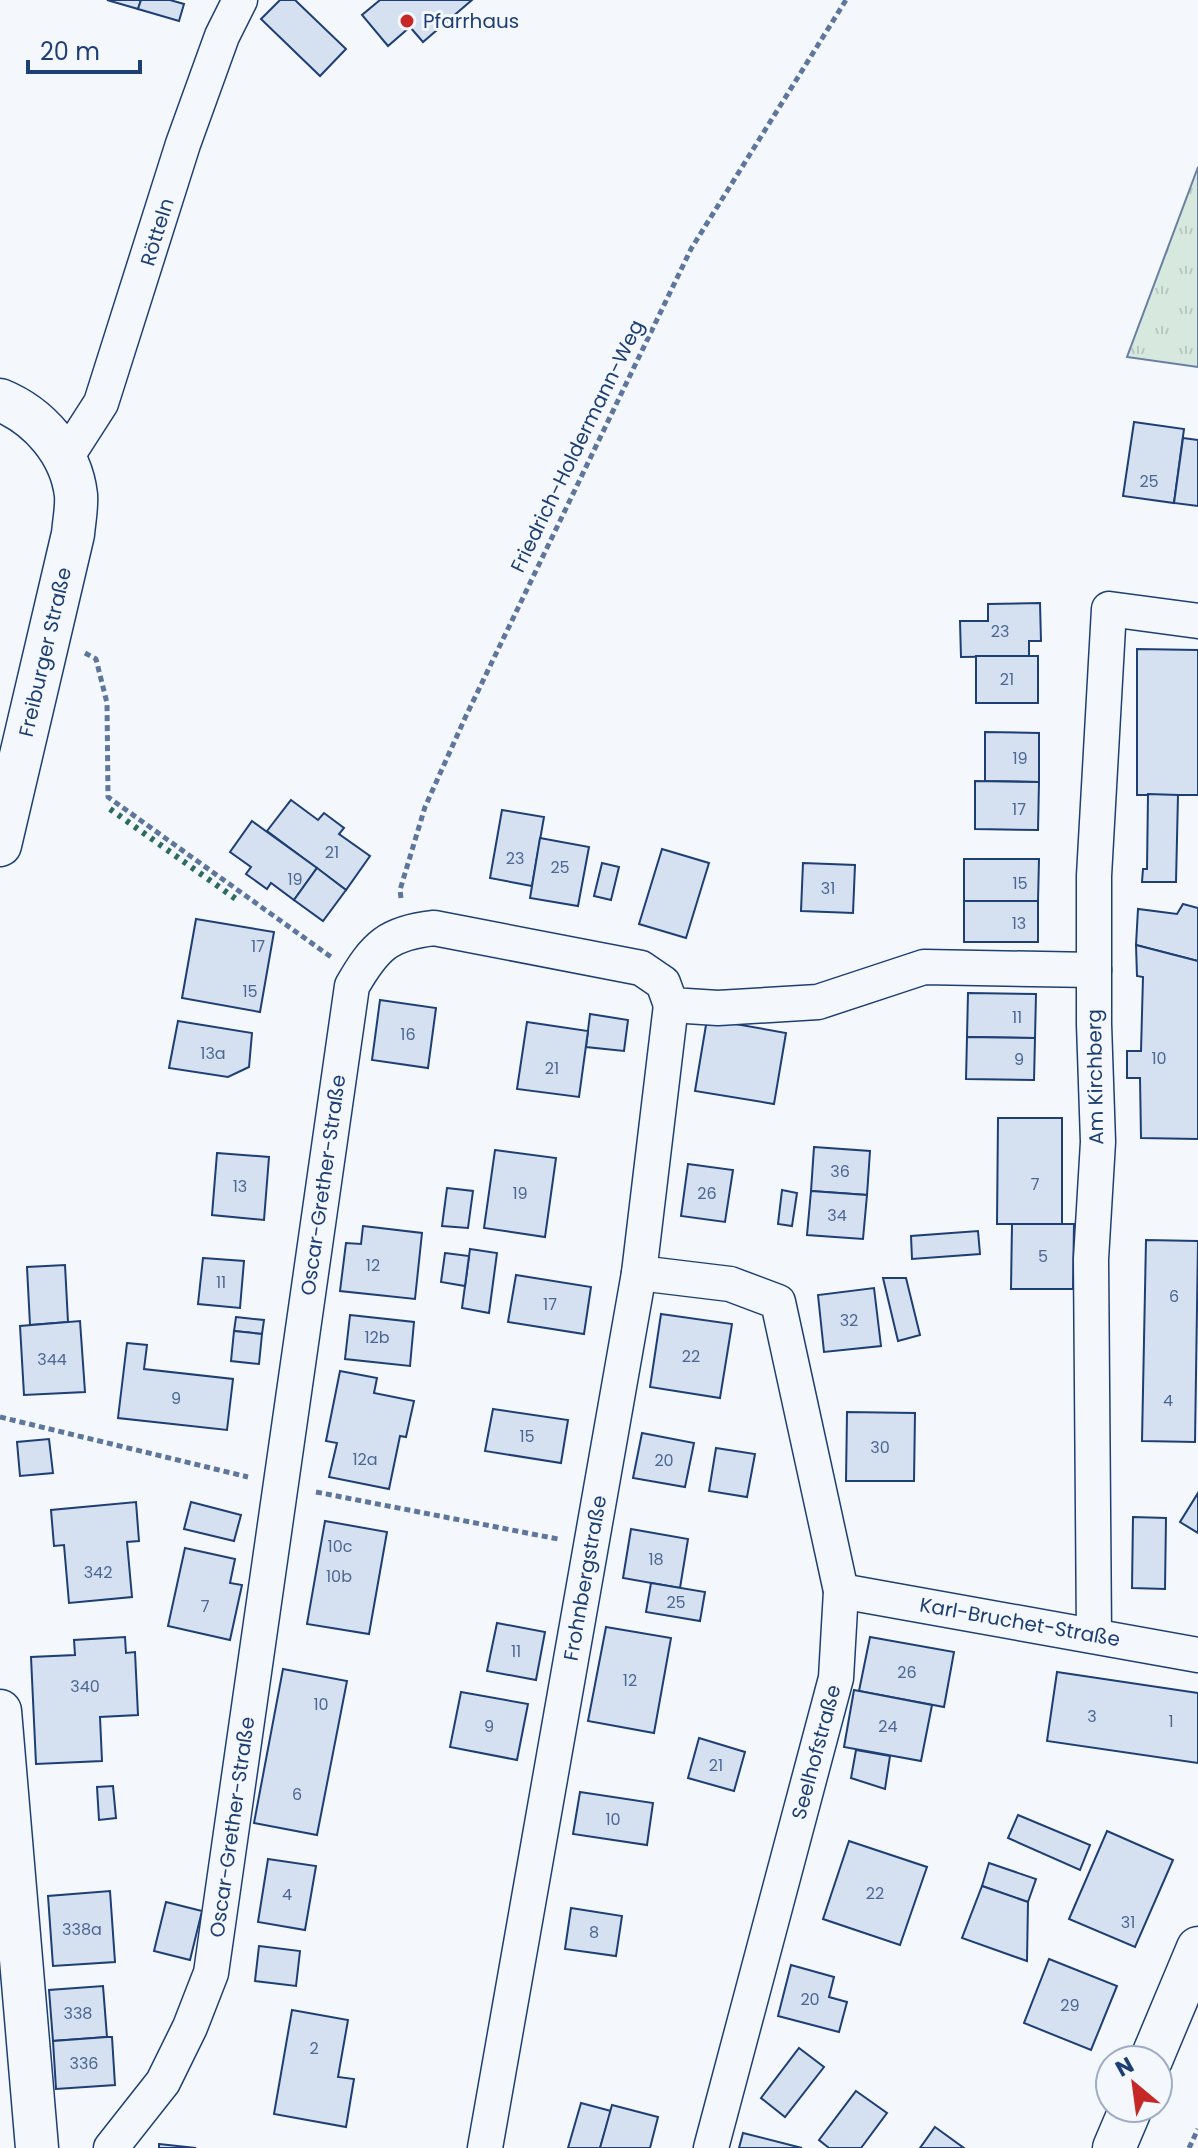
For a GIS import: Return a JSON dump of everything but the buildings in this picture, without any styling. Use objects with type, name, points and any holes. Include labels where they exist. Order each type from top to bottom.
[{"type":"street","name":"Rötteln","points":[[65,459],[101,403],[183,144],[222,36],[240,0]]},
{"type":"street","name":"Freiburger Straße","points":[[0,400],[21,408],[47,431],[65,459],[76,496],[73,534],[0,845]]},
{"type":"street","name":"Am Kirchberg","points":[[1094,1635],[1091,1259],[1098,1142],[1094,876],[1109,609],[1198,621]]},
{"type":"street","points":[[407,931],[450,930],[641,968],[663,983],[671,1005],[718,1008],[818,1002],[924,967],[1094,970]]},
{"type":"street","name":"Oscar-Grether-Straße","points":[[111,2148],[163,2082],[190,2027],[211,1973],[352,986],[364,965],[393,937],[407,931]]},
{"type":"street","name":"Frohnbergstraße","points":[[485,2148],[639,1273],[671,1005]]},
{"type":"street","name":"Seelhofstraße","points":[[639,1273],[730,1284],[778,1302],[841,1591],[836,1678],[711,2148]]},
{"type":"street","name":"Karl-Bruchet-Straße","points":[[841,1591],[1198,1655]]},
{"type":"street","points":[[0,1711],[37,2148]]},
{"type":"street","points":[[1158,2044],[1198,1948]]},
{"type":"street","points":[[1114,2148],[1124,2124]]},
{"type":"path","name":"Friedrich-Holdermann-Weg","points":[[407,931],[400,890],[425,807],[484,677],[691,249],[846,0]]},
{"type":"path","points":[[50,632],[96,659],[107,703],[108,797],[357,976]]},
{"type":"path","points":[[1189,2148],[1198,2129]]},
{"type":"green space","points":[[1198,167],[1198,367],[1127,357]]},
{"type":"hedge","points":[[110,809],[236,899]]},
{"type":"place","name":"Pfarrhaus","points":[[407,21]]}]
